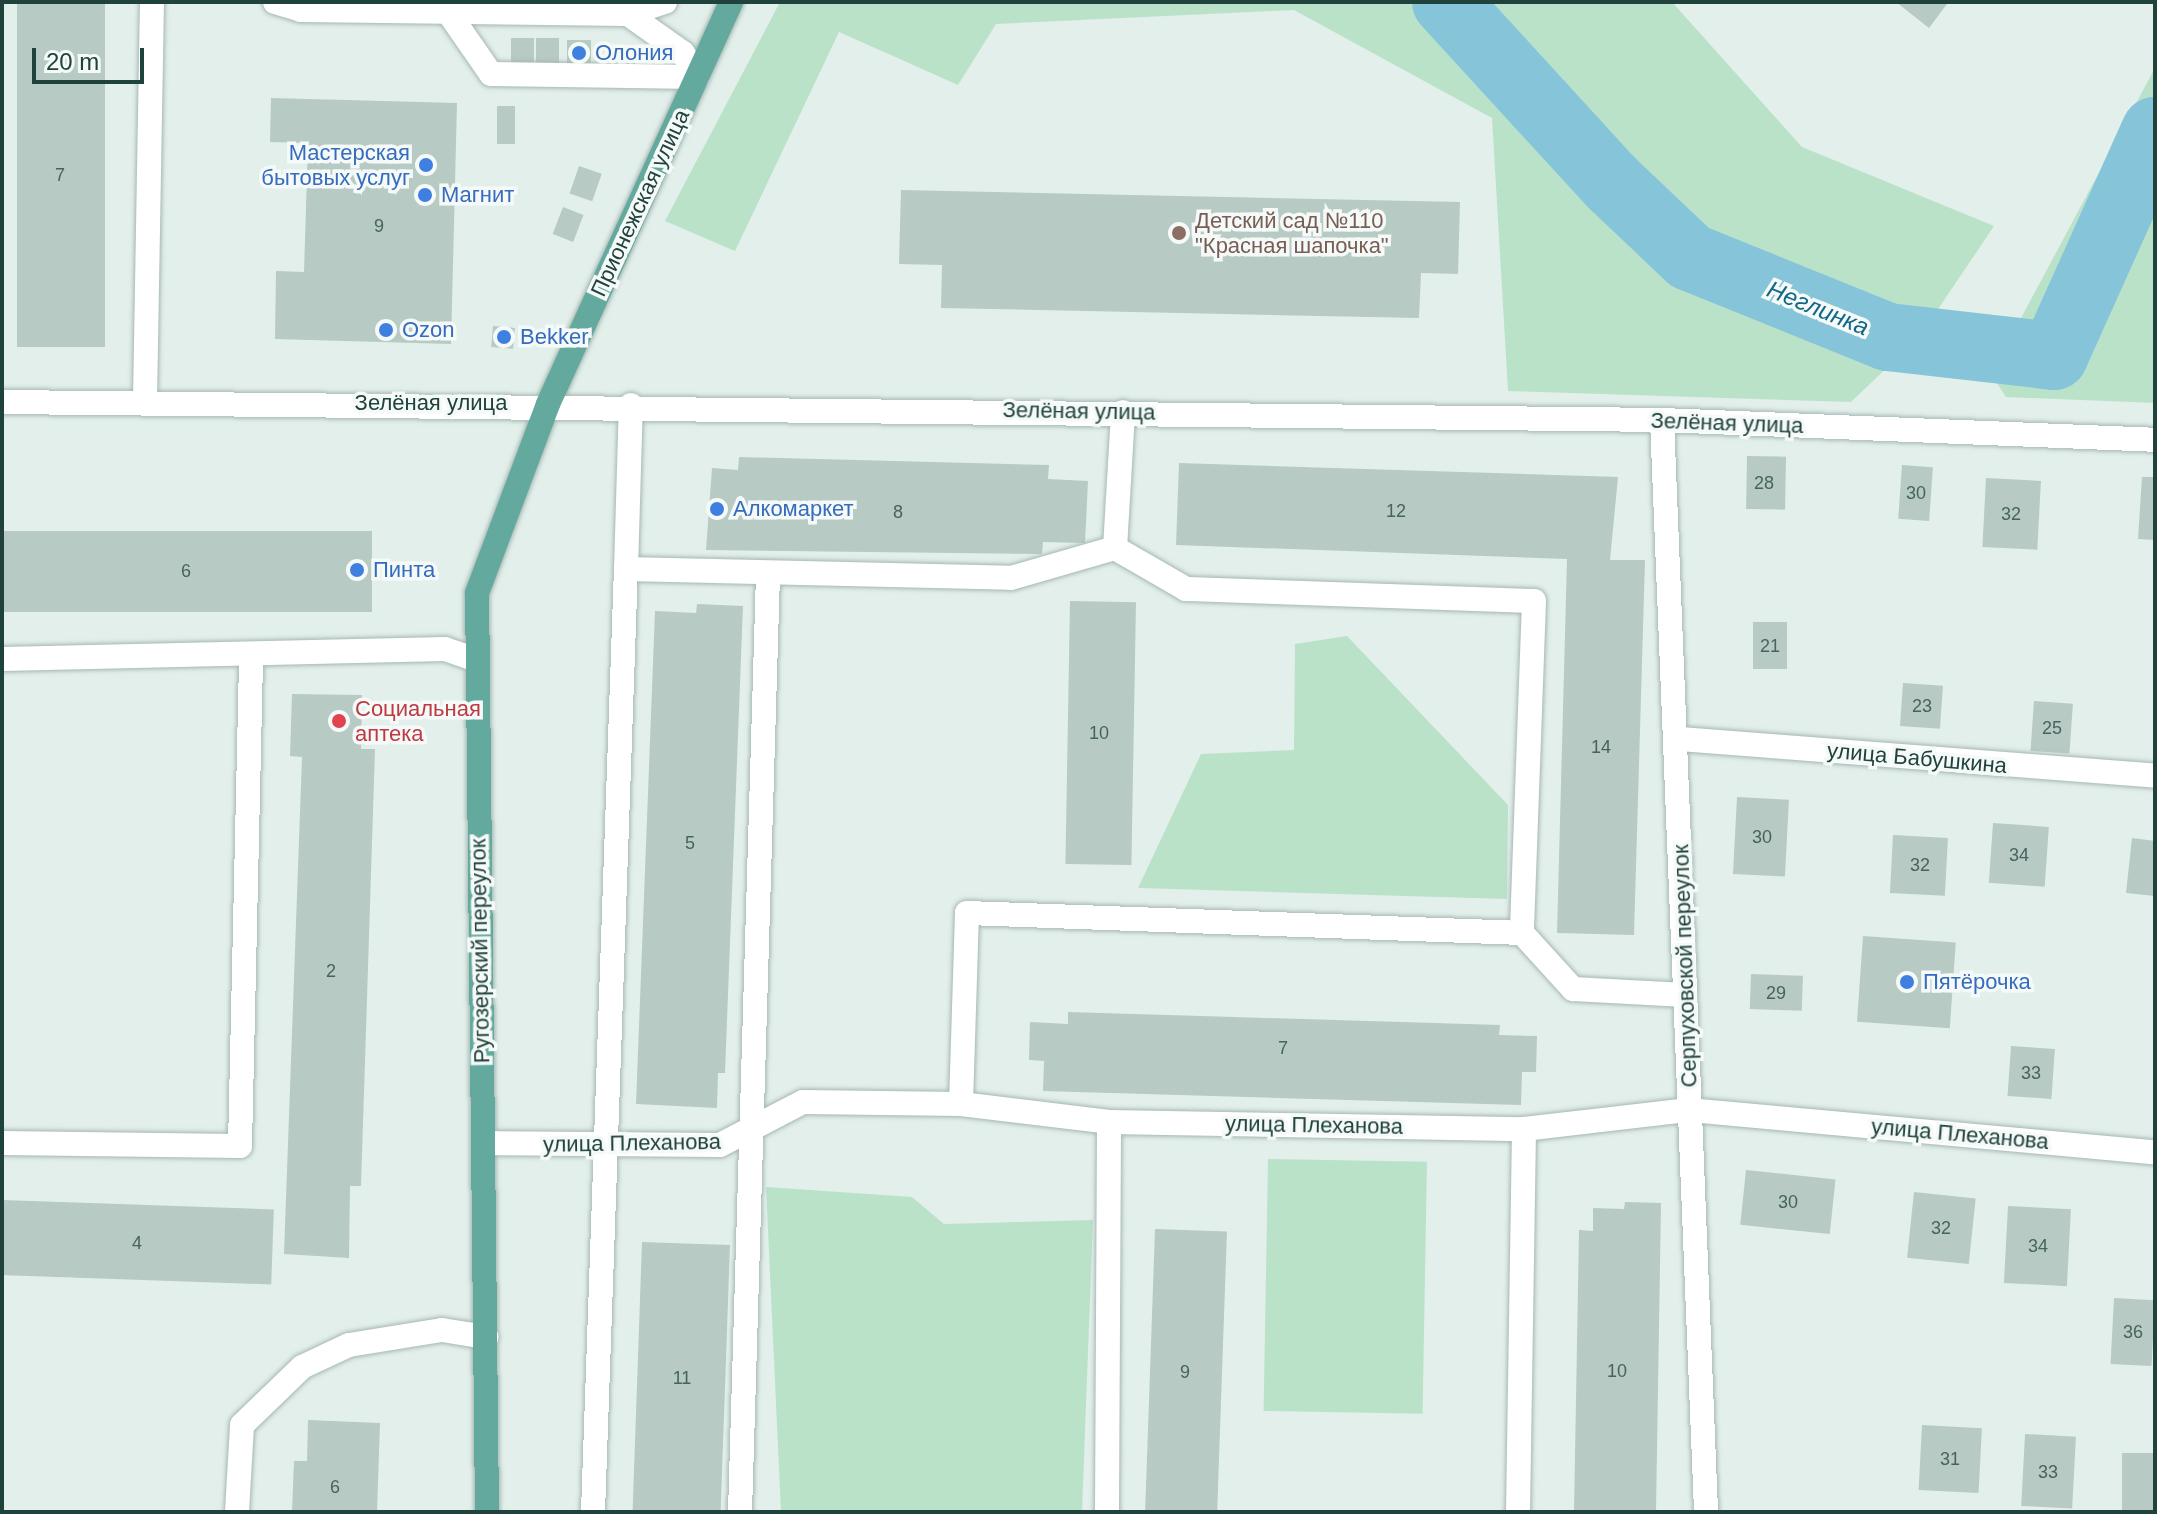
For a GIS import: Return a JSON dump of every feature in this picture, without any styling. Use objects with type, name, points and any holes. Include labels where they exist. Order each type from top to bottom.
[{"type":"main road","name":"Прионежская улица","points":[[548,404],[731,2]]},
{"type":"main road","name":"Ругозерский переулок","points":[[487,1512],[484,1143],[474,659],[477,593],[548,404]]},
{"type":"street","points":[[145,401],[152,2]]},
{"type":"street","points":[[275,2],[301,10],[628,14],[665,2]]},
{"type":"street","points":[[448,12],[491,74],[697,77]]},
{"type":"street","points":[[628,14],[683,53],[697,77]]},
{"type":"street","name":"Зелёная улица","points":[[2,402],[548,404],[1662,420],[2155,440]]},
{"type":"street","points":[[593,1512],[631,405]]},
{"type":"street","points":[[1115,548],[1123,412]]},
{"type":"street","name":"Серпуховской переулок","points":[[1662,420],[1679,739],[1689,1110],[1706,1512]]},
{"type":"street","points":[[626,569],[768,575],[1011,578],[1115,548],[1186,589],[1534,601],[1522,933],[1573,989],[1685,995]]},
{"type":"street","points":[[740,1512],[748,1136],[768,575]]},
{"type":"street","points":[[2,659],[445,649],[474,659]]},
{"type":"street","points":[[2,1143],[240,1146],[251,655]]},
{"type":"street","name":"улица Бабушкина","points":[[1679,739],[2155,776]]},
{"type":"street","points":[[961,1104],[967,913],[1522,933]]},
{"type":"street","name":"улица Плеханова","points":[[484,1143],[720,1145],[748,1136],[778,1109],[803,1102],[961,1104],[1109,1122],[1524,1129],[1689,1110],[2155,1152]]},
{"type":"street","points":[[1107,1512],[1109,1122]]},
{"type":"street","points":[[1518,1512],[1524,1129]]},
{"type":"street","points":[[237,1512],[242,1425],[302,1367],[349,1345],[442,1330],[486,1337]]},
{"type":"green space","points":[[780,2],[1672,2],[1802,147],[1994,226],[1920,336],[1851,402],[1508,391],[1492,118],[1294,10],[996,24],[958,85],[839,32],[735,251],[665,221]]},
{"type":"green space","points":[[2155,68],[2155,403],[2006,397],[1991,374]]},
{"type":"green space","points":[[1347,636],[1508,805],[1507,899],[1138,888],[1201,754],[1294,750],[1295,644]]},
{"type":"green space","points":[[1268,1159],[1427,1162],[1423,1414],[1264,1411]]},
{"type":"green space","points":[[766,1187],[912,1197],[944,1224],[1093,1220],[1082,1512],[781,1512]]},
{"type":"building","points":[[1896,2],[1945,2],[1947,4],[1929,28]]},
{"type":"building","points":[[17,3],[105,3],[105,347],[17,347]]},
{"type":"building","points":[[511,38],[534,38],[534,63],[511,63]]},
{"type":"building","points":[[536,38],[559,38],[559,64],[536,64]]},
{"type":"building","name":"Олония","points":[[567,40],[591,40],[591,65],[567,65]]},
{"type":"building","points":[[271,98],[457,103],[451,344],[275,339],[276,271],[304,272],[308,143],[270,142]]},
{"type":"building","points":[[497,106],[515,106],[515,144],[497,144]]},
{"type":"building","points":[[579,166],[602,174],[592,201],[570,193]]},
{"type":"building","name":"Детский сад №110 \"Красная шапочка\"","points":[[901,190],[1460,202],[1458,274],[1421,273],[1419,318],[941,308],[942,265],[899,264]]},
{"type":"building","points":[[563,207],[584,215],[573,242],[553,234]]},
{"type":"building","name":"Bekker","points":[[493,326],[515,328],[513,349],[491,347]]},
{"type":"building","points":[[1747,456],[1786,457],[1785,510],[1746,509]]},
{"type":"building","points":[[739,457],[1049,465],[1048,479],[1088,481],[1085,543],[1043,542],[1042,554],[706,550],[712,468],[738,470]]},
{"type":"building","points":[[1179,463],[1618,477],[1610,560],[1645,560],[1634,935],[1557,933],[1567,559],[1176,545]]},
{"type":"building","points":[[1902,465],[1933,467],[1929,521],[1898,519]]},
{"type":"building","points":[[2142,477],[2155,477],[2155,540],[2138,539]]},
{"type":"building","points":[[1986,478],[2041,481],[2037,550],[1982,547]]},
{"type":"building","points":[[2,531],[372,531],[372,612],[2,612]]},
{"type":"building","points":[[1070,601],[1136,602],[1131,865],[1065,864]]},
{"type":"building","points":[[697,604],[743,606],[725,1073],[718,1073],[717,1108],[636,1104],[655,611],[696,613]]},
{"type":"building","points":[[1753,622],[1787,622],[1787,669],[1753,669]]},
{"type":"building","points":[[1903,683],[1943,686],[1940,729],[1900,726]]},
{"type":"building","points":[[292,694],[362,695],[361,749],[375,749],[361,1186],[350,1186],[349,1258],[284,1254],[302,757],[290,756]]},
{"type":"building","points":[[2034,701],[2073,704],[2069,754],[2031,751]]},
{"type":"building","points":[[1737,797],[1789,800],[1785,877],[1733,874]]},
{"type":"building","points":[[1993,823],[2049,827],[2045,887],[1989,883]]},
{"type":"building","points":[[1893,835],[1948,838],[1945,896],[1890,893]]},
{"type":"building","points":[[2132,838],[2155,841],[2155,896],[2126,893]]},
{"type":"building","name":"Пятёрочка","points":[[1863,936],[1956,942],[1950,1028],[1857,1022]]},
{"type":"building","points":[[1751,974],[1803,976],[1802,1011],[1750,1009]]},
{"type":"building","points":[[1068,1012],[1500,1025],[1499,1035],[1537,1036],[1536,1072],[1522,1072],[1521,1105],[1043,1091],[1044,1061],[1029,1060],[1030,1022],[1068,1024]]},
{"type":"building","points":[[2011,1046],[2055,1049],[2051,1099],[2008,1096]]},
{"type":"building","points":[[1746,1170],[1836,1179],[1830,1234],[1740,1225]]},
{"type":"building","points":[[1914,1192],[1976,1198],[1969,1264],[1907,1258]]},
{"type":"building","points":[[2,1200],[274,1209],[271,1284],[2,1275]]},
{"type":"building","points":[[1625,1202],[1661,1203],[1656,1512],[1574,1512],[1579,1230],[1593,1231],[1593,1208],[1624,1209]]},
{"type":"building","points":[[2008,1206],[2071,1209],[2067,1286],[2004,1283]]},
{"type":"building","points":[[1155,1229],[1227,1232],[1217,1512],[1145,1512]]},
{"type":"building","points":[[642,1242],[730,1245],[721,1512],[633,1512]]},
{"type":"building","points":[[2114,1298],[2155,1300],[2151,1366],[2111,1364]]},
{"type":"building","points":[[308,1420],[380,1423],[377,1512],[292,1512],[294,1461],[307,1461]]},
{"type":"building","points":[[1922,1425],[1982,1428],[1979,1493],[1919,1490]]},
{"type":"building","points":[[2025,1434],[2076,1437],[2072,1509],[2021,1506]]},
{"type":"building","points":[[2122,1453],[2155,1453],[2155,1512],[2122,1512]]},
{"type":"waterway","name":"Неглинка","points":[[1446,2],[1613,184],[1690,257],[1888,337],[2054,356],[2155,131]]},
{"type":"place","name":"Олония","points":[[579,53]]},
{"type":"place","name":"Мастерская бытовых услуг","points":[[426,165]]},
{"type":"place","name":"Магнит","points":[[425,195]]},
{"type":"place","name":"Детский сад №110 \"Красная шапочка\"","points":[[1179,233]]},
{"type":"place","name":"Ozon","points":[[386,330]]},
{"type":"place","name":"Bekker","points":[[504,337]]},
{"type":"place","name":"Алкомаркет","points":[[717,509]]},
{"type":"place","name":"Пинта","points":[[357,570]]},
{"type":"place","name":"Социальная аптека","points":[[339,721]]},
{"type":"place","name":"Пятёрочка","points":[[1907,982]]}]
